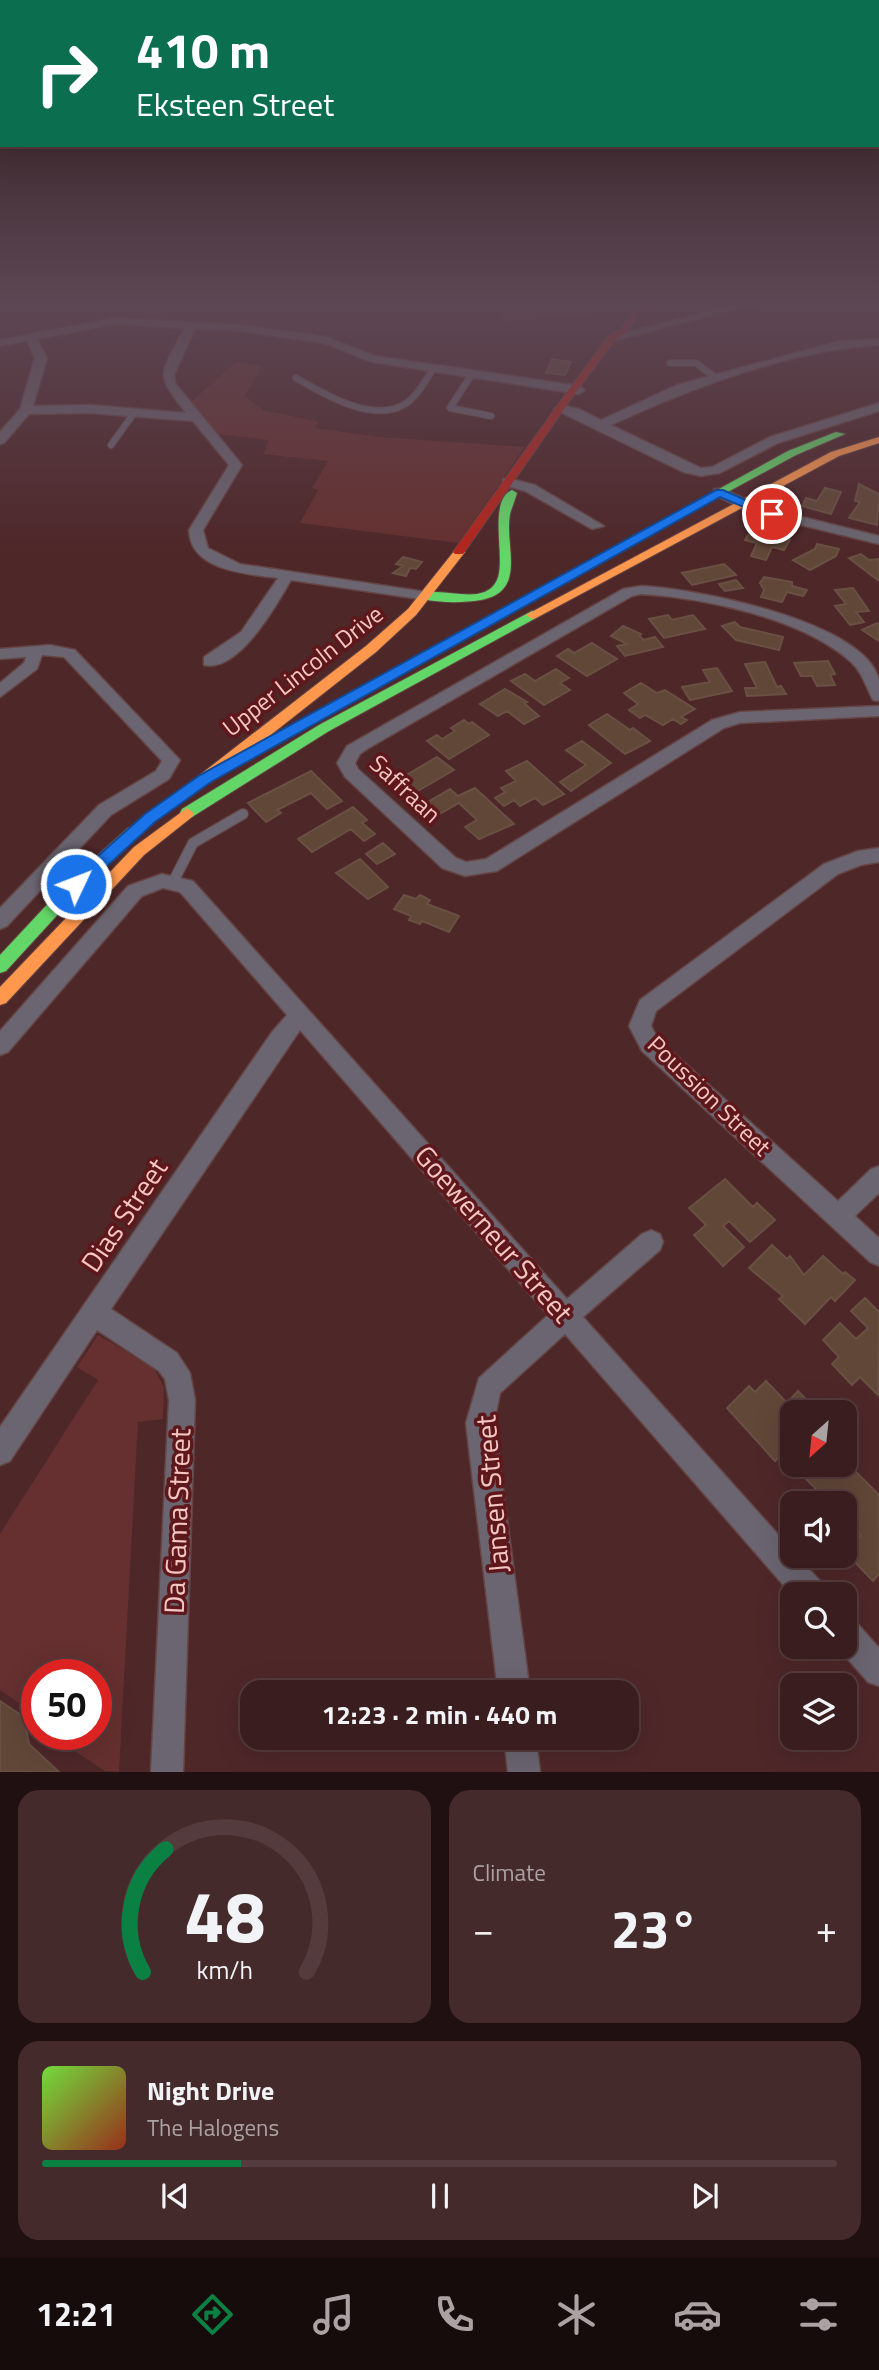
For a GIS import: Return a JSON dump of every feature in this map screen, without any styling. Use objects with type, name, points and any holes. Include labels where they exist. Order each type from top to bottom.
[{"type":"main road","points":[[426,596],[472,598],[496,588],[507,575],[501,515],[514,483],[565,410],[580,396],[577,389],[579,386]]},
{"type":"main road","points":[[666,522],[792,453],[879,422]]},
{"type":"main road","points":[[0,998],[139,851],[199,803],[324,728],[741,503],[835,454],[879,440]]},
{"type":"main road","name":"Upper Lincoln Drive","points":[[514,483],[426,596],[394,631],[200,782],[515,605]]},
{"type":"main road","points":[[442,575],[452,589],[472,598]]},
{"type":"main road","points":[[0,967],[76,884],[150,818]]},
{"type":"street","points":[[0,440],[26,410],[33,386]]},
{"type":"street","points":[[172,386],[236,465],[236,470],[198,525],[195,534],[198,544],[220,562],[426,596]]},
{"type":"street","points":[[554,386],[577,389]]},
{"type":"street","points":[[601,425],[691,386]]},
{"type":"street","points":[[155,415],[184,404]]},
{"type":"street","points":[[565,410],[688,469],[701,472],[715,470],[774,439],[879,407]]},
{"type":"street","points":[[26,410],[195,417]]},
{"type":"street","points":[[514,483],[597,526]]},
{"type":"street","points":[[719,492],[772,514],[879,540]]},
{"type":"street","points":[[771,523],[868,546],[879,546]]},
{"type":"street","points":[[210,661],[230,651],[249,635],[287,575]]},
{"type":"street","name":"Saffraan","points":[[879,696],[862,664],[853,656],[796,624],[665,590],[643,588],[628,592],[361,745],[353,750],[346,763],[351,773],[449,863],[474,869],[490,866],[718,724],[740,719],[879,711]]},
{"type":"street","points":[[0,654],[61,650],[75,657],[169,755],[170,767],[156,780],[105,810],[0,921]]},
{"type":"street","points":[[0,692],[31,665],[36,651]]},
{"type":"street","name":"Poussion Street","points":[[879,855],[858,858],[831,869],[647,1006],[640,1026],[650,1045],[879,1254]]},
{"type":"street","points":[[0,1046],[129,897],[152,883],[172,881]]},
{"type":"street","name":"Goewerneur Street","points":[[172,881],[187,886],[197,895],[800,1582]]},
{"type":"street","name":"Dias Street","points":[[0,1451],[280,1038],[300,1015]]},
{"type":"street","points":[[838,1217],[879,1178]]},
{"type":"street","name":"Jansen Street","points":[[512,1680],[480,1423],[488,1387],[500,1373],[651,1242]]},
{"type":"street","name":"Da Gama Street","points":[[94,1314],[167,1362],[180,1383],[182,1400],[167,1772]]},
{"type":"street","points":[[857,1646],[879,1671]]},
{"type":"street","points":[[521,1750],[524,1772]]},
{"type":"lane","points":[[311,386],[341,401],[393,408],[408,402],[420,386]]},
{"type":"lane","points":[[464,386],[450,408],[491,416]]},
{"type":"lane","points":[[111,444],[134,413]]},
{"type":"lane","points":[[172,881],[193,843],[243,814]]},
{"type":"shaded area","points":[[209,386],[251,386],[245,396],[263,410],[319,422],[315,428],[379,437],[525,447],[458,543],[300,523],[318,490],[312,488],[328,461],[263,454],[269,440],[216,434],[190,403]]},
{"type":"shaded area","points":[[98,1335],[153,1367],[164,1387],[163,1419],[138,1422],[119,1772],[105,1771],[73,1750],[112,1750],[112,1659],[21,1659],[21,1705],[0,1690],[0,1534],[98,1380],[77,1367]]},
{"type":"building","points":[[859,484],[879,494],[877,525],[849,518],[860,502],[855,501]]},
{"type":"building","points":[[825,488],[841,492],[831,514],[802,506],[806,498],[817,501]]},
{"type":"building","points":[[751,530],[790,540],[784,550],[772,547],[766,560],[751,556],[757,543],[745,540]]},
{"type":"building","points":[[817,544],[839,549],[836,556],[810,570],[793,560],[815,549]]},
{"type":"building","points":[[861,554],[869,560],[879,559],[879,581],[849,558]]},
{"type":"building","points":[[403,557],[422,562],[416,569],[410,568],[406,576],[393,573],[403,566],[396,564]]},
{"type":"building","points":[[724,564],[736,575],[692,585],[682,573]]},
{"type":"building","points":[[764,577],[792,582],[792,586],[807,590],[803,596],[787,592],[782,602],[761,597],[764,590],[760,583]]},
{"type":"building","points":[[736,580],[743,588],[725,591],[719,584]]},
{"type":"building","points":[[853,588],[869,611],[856,612],[864,622],[850,625],[835,606],[846,604],[835,590]]},
{"type":"building","points":[[668,615],[672,620],[693,615],[705,629],[664,638],[649,619]]},
{"type":"building","points":[[735,622],[740,627],[783,637],[779,650],[736,640],[722,626]]},
{"type":"building","points":[[879,624],[879,641],[862,630]]},
{"type":"building","points":[[623,626],[641,634],[639,636],[644,640],[655,637],[663,647],[625,656],[617,646],[627,644],[611,636]]},
{"type":"building","points":[[592,643],[617,659],[587,676],[557,656],[568,649],[574,653]]},
{"type":"building","points":[[828,661],[835,674],[830,675],[835,685],[817,686],[812,676],[801,676],[794,663]]},
{"type":"building","points":[[765,662],[777,687],[781,686],[786,694],[747,696],[745,688],[757,688],[745,664]]},
{"type":"building","points":[[717,668],[732,691],[690,700],[682,687],[710,682],[703,670]]},
{"type":"building","points":[[556,669],[569,678],[560,683],[570,690],[544,705],[511,681],[525,674],[535,681]]},
{"type":"building","points":[[641,683],[657,693],[665,690],[695,709],[681,717],[687,720],[681,724],[673,719],[663,725],[645,715],[640,718],[629,710],[638,704],[624,693]]},
{"type":"building","points":[[505,689],[527,702],[524,703],[539,716],[524,724],[507,711],[498,716],[480,704]]},
{"type":"building","points":[[607,714],[650,741],[625,754],[589,725]]},
{"type":"building","points":[[464,720],[469,724],[472,722],[489,735],[449,759],[427,741],[437,735],[442,739],[455,731],[451,728]]},
{"type":"building","points":[[582,741],[611,763],[571,791],[560,782],[586,765],[566,750]]},
{"type":"building","points":[[437,757],[454,770],[409,796],[393,783]]},
{"type":"building","points":[[527,761],[564,794],[543,805],[535,798],[520,806],[514,800],[504,806],[495,798],[505,792],[501,788],[516,781],[506,771]]},
{"type":"building","points":[[311,771],[342,801],[327,809],[311,793],[277,810],[281,813],[266,822],[248,803]]},
{"type":"building","points":[[475,788],[514,824],[479,839],[465,827],[477,820],[459,803],[436,816],[423,805],[450,789],[458,796]]},
{"type":"building","points":[[353,807],[367,820],[362,823],[375,834],[364,841],[351,829],[312,852],[298,839]]},
{"type":"building","points":[[383,843],[395,854],[377,864],[366,854]]},
{"type":"building","points":[[360,859],[388,887],[368,899],[336,873]]},
{"type":"building","points":[[404,895],[416,899],[420,895],[430,900],[427,904],[459,916],[449,932],[422,921],[420,924],[409,920],[411,916],[394,909]]},
{"type":"building","points":[[725,1179],[753,1207],[757,1203],[775,1220],[750,1242],[729,1221],[723,1226],[744,1247],[723,1266],[694,1235],[706,1225],[689,1208]]},
{"type":"building","points":[[772,1245],[787,1259],[790,1256],[804,1275],[823,1256],[843,1274],[845,1272],[855,1280],[835,1301],[831,1297],[805,1324],[779,1299],[783,1296],[749,1268]]},
{"type":"building","points":[[865,1298],[879,1312],[878,1395],[860,1377],[852,1385],[832,1364],[839,1357],[823,1340],[840,1323],[856,1339],[868,1328],[851,1311]]},
{"type":"building","points":[[766,1381],[784,1400],[780,1400],[780,1458],[775,1461],[727,1408],[749,1386],[755,1392]]},
{"type":"building","points":[[798,1391],[807,1400],[790,1400]]},
{"type":"building","points":[[858,1474],[879,1495],[879,1574],[873,1581],[857,1564],[857,1540],[861,1535],[857,1531],[857,1491],[818,1491],[806,1479],[858,1477]]},
{"type":"building","points":[[0,1701],[21,1715],[21,1750],[35,1750],[59,1772],[0,1772]]},
{"type":"traffic: fast","points":[[685,511],[792,453],[840,434]]},
{"type":"traffic: fast","points":[[426,596],[465,599],[489,595],[501,585],[505,571],[505,513],[512,493]]},
{"type":"traffic: fast","points":[[187,813],[324,728],[532,615]]},
{"type":"traffic: fast","points":[[0,966],[76,884],[133,832]]},
{"type":"traffic: slow","points":[[532,615],[835,454],[879,440]]},
{"type":"traffic: slow","points":[[206,778],[371,649],[412,612],[459,552]]},
{"type":"traffic: slow","points":[[0,998],[139,851],[187,813]]},
{"type":"traffic: jam","points":[[459,552],[576,386]]},
{"type":"route","points":[[76,884],[150,818],[206,778],[719,492],[772,514]]}]
